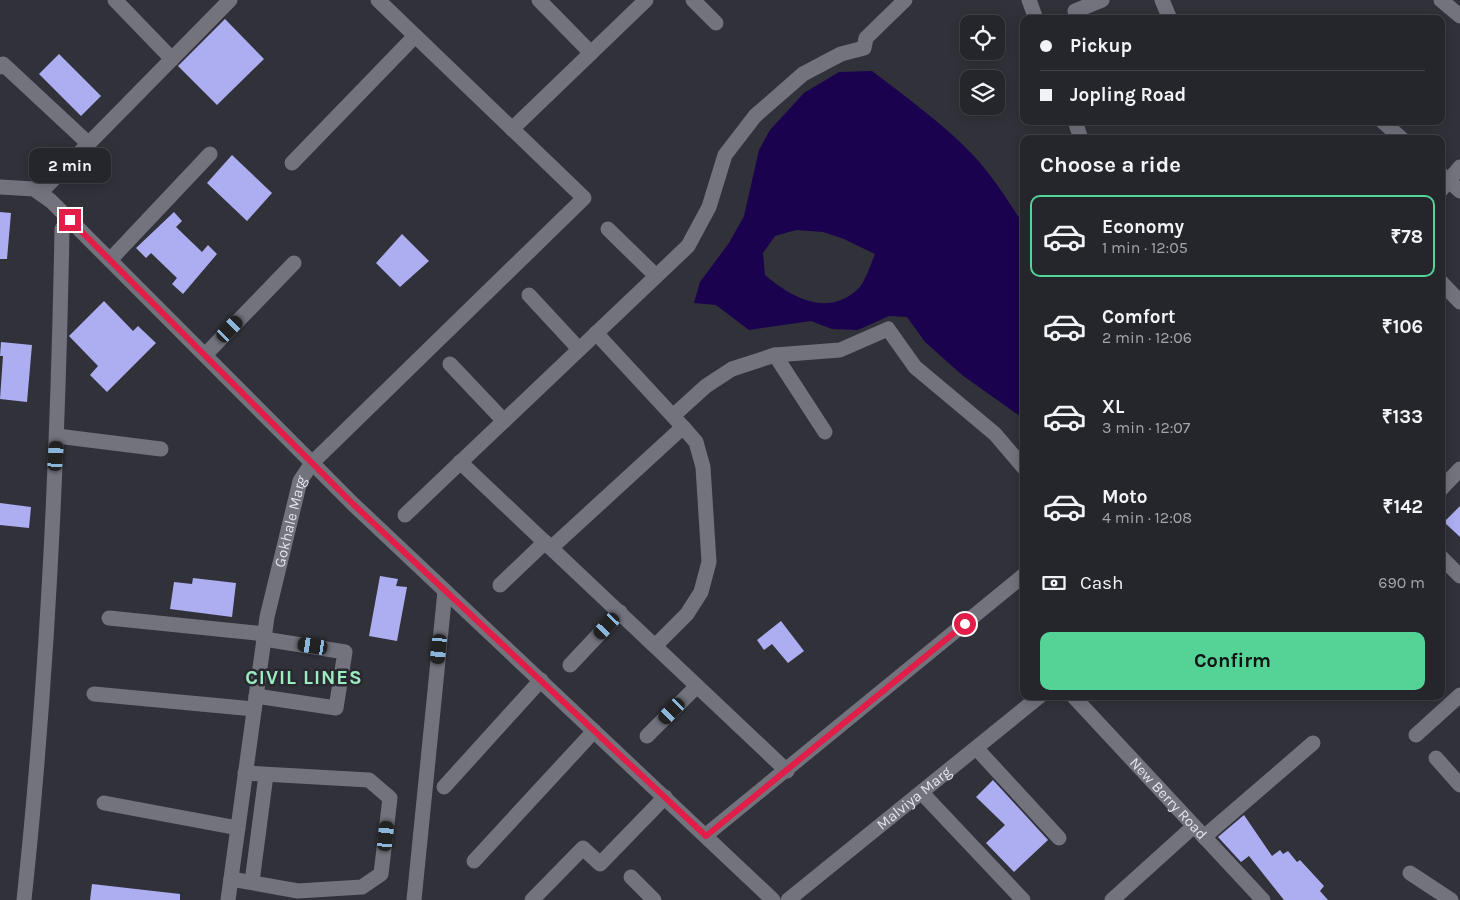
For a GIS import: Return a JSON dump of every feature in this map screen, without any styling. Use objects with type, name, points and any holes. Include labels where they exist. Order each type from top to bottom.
[{"type":"street","points":[[115,0],[172,59]]},
{"type":"street","points":[[40,194],[230,0]]},
{"type":"street","points":[[378,0],[512,129],[646,0]]},
{"type":"street","points":[[539,0],[591,53]]},
{"type":"street","points":[[693,0],[716,23]]},
{"type":"street","points":[[405,515],[688,246],[709,207],[724,154],[755,116],[802,74],[841,54],[864,48],[866,38],[905,0]]},
{"type":"street","points":[[1029,0],[1035,15]]},
{"type":"street","points":[[1076,15],[1074,11],[1102,0]]},
{"type":"street","points":[[1162,0],[1168,15]]},
{"type":"street","points":[[1441,0],[1460,16]]},
{"type":"street","points":[[292,163],[415,36]]},
{"type":"street","points":[[0,67],[3,64],[89,144]]},
{"type":"street","points":[[1386,125],[1398,135]]},
{"type":"street","name":"Gokhale Marg","points":[[228,900],[264,636],[300,481],[312,463],[584,198],[512,129]]},
{"type":"street","points":[[110,260],[210,154]]},
{"type":"street","points":[[1448,184],[1460,168]]},
{"type":"street","points":[[0,187],[34,189],[70,220],[312,463],[773,900]]},
{"type":"street","points":[[24,900],[34,802],[57,436],[62,229],[70,220]]},
{"type":"street","points":[[608,229],[656,276]]},
{"type":"street","points":[[204,355],[294,263]]},
{"type":"street","points":[[1445,286],[1460,302]]},
{"type":"street","points":[[529,295],[579,349]]},
{"type":"street","points":[[500,585],[548,545],[678,421],[706,386],[732,370],[775,355],[840,350],[888,329],[915,367],[995,434],[1020,463]]},
{"type":"street","points":[[596,333],[696,442],[703,467],[709,562],[701,592],[687,614],[656,646]]},
{"type":"street","points":[[775,355],[825,432]]},
{"type":"street","points":[[450,364],[504,421]]},
{"type":"street","points":[[57,436],[161,449]]},
{"type":"street","points":[[460,462],[788,770]]},
{"type":"street","points":[[1445,485],[1460,469]]},
{"type":"street","points":[[1445,561],[1460,576]]},
{"type":"street","points":[[706,836],[1020,578]]},
{"type":"street","points":[[414,900],[445,591]]},
{"type":"street","points":[[570,665],[620,612]]},
{"type":"street","points":[[94,694],[336,708],[345,652],[264,636],[109,618]]},
{"type":"street","points":[[444,787],[541,680]]},
{"type":"street","points":[[647,736],[697,686]]},
{"type":"street","points":[[1416,735],[1460,695]]},
{"type":"street","name":"Malviya Marg","points":[[788,900],[1035,700]]},
{"type":"street","name":"New Berry Road","points":[[1077,700],[1263,900]]},
{"type":"street","points":[[474,861],[594,731]]},
{"type":"street","points":[[1112,900],[1312,742]]},
{"type":"street","points":[[977,748],[1059,838]]},
{"type":"street","points":[[1436,758],[1460,785]]},
{"type":"street","points":[[231,879],[298,891],[362,887],[382,874],[390,798],[369,780],[245,773]]},
{"type":"street","points":[[252,882],[266,775]]},
{"type":"street","points":[[922,792],[1023,900]]},
{"type":"street","points":[[532,900],[583,848],[600,864],[665,797]]},
{"type":"street","points":[[104,803],[238,828]]},
{"type":"street","points":[[1410,873],[1451,900]]},
{"type":"street","points":[[631,877],[654,900]]},
{"type":"shaded area","points":[[872,71],[936,121],[979,162],[1000,188],[1020,219],[1020,416],[962,375],[925,342],[907,317],[889,316],[858,330],[832,329],[811,321],[749,330],[716,305],[694,303],[700,282],[729,243],[744,216],[759,150],[770,130],[804,93],[839,72]],"holes":[[[796,230],[823,232],[844,239],[875,254],[861,286],[846,298],[834,302],[810,301],[786,291],[765,275],[763,253],[775,236]]]},
{"type":"building","points":[[225,19],[264,59],[217,105],[178,66]]},
{"type":"building","points":[[59,54],[101,96],[81,116],[39,74]]},
{"type":"building","points":[[232,155],[272,193],[247,221],[207,183]]},
{"type":"building","points":[[0,212],[11,213],[7,259],[0,259]]},
{"type":"building","points":[[174,212],[182,221],[176,227],[202,252],[208,245],[217,254],[183,294],[172,284],[177,278],[151,253],[146,258],[136,248]]},
{"type":"building","points":[[402,234],[429,261],[400,287],[376,263]]},
{"type":"building","points":[[104,301],[133,331],[138,326],[156,343],[107,392],[90,375],[98,366],[69,336]]},
{"type":"building","points":[[1,342],[32,345],[27,402],[0,399],[3,356],[0,356]]},
{"type":"building","points":[[0,503],[31,507],[29,528],[0,525]]},
{"type":"building","points":[[1460,506],[1460,537],[1445,523]]},
{"type":"building","points":[[380,576],[398,579],[396,586],[407,587],[397,641],[369,636]]},
{"type":"building","points":[[193,578],[236,583],[232,617],[170,609],[174,582],[192,584]]},
{"type":"building","points":[[781,621],[804,651],[788,663],[772,644],[764,650],[757,640]]},
{"type":"building","points":[[993,780],[1048,840],[1014,872],[986,843],[1005,825],[976,797]]},
{"type":"building","points":[[1244,815],[1272,856],[1280,850],[1283,854],[1288,851],[1297,862],[1300,860],[1324,886],[1320,891],[1328,900],[1284,900],[1249,856],[1241,862],[1218,837]]},
{"type":"building","points":[[92,884],[180,894],[180,900],[90,900]]},
{"type":"district","name":"CIVIL LINES","points":[[304,677]]},
{"type":"route","points":[[70,220],[353,504],[706,836],[965,624]]}]
